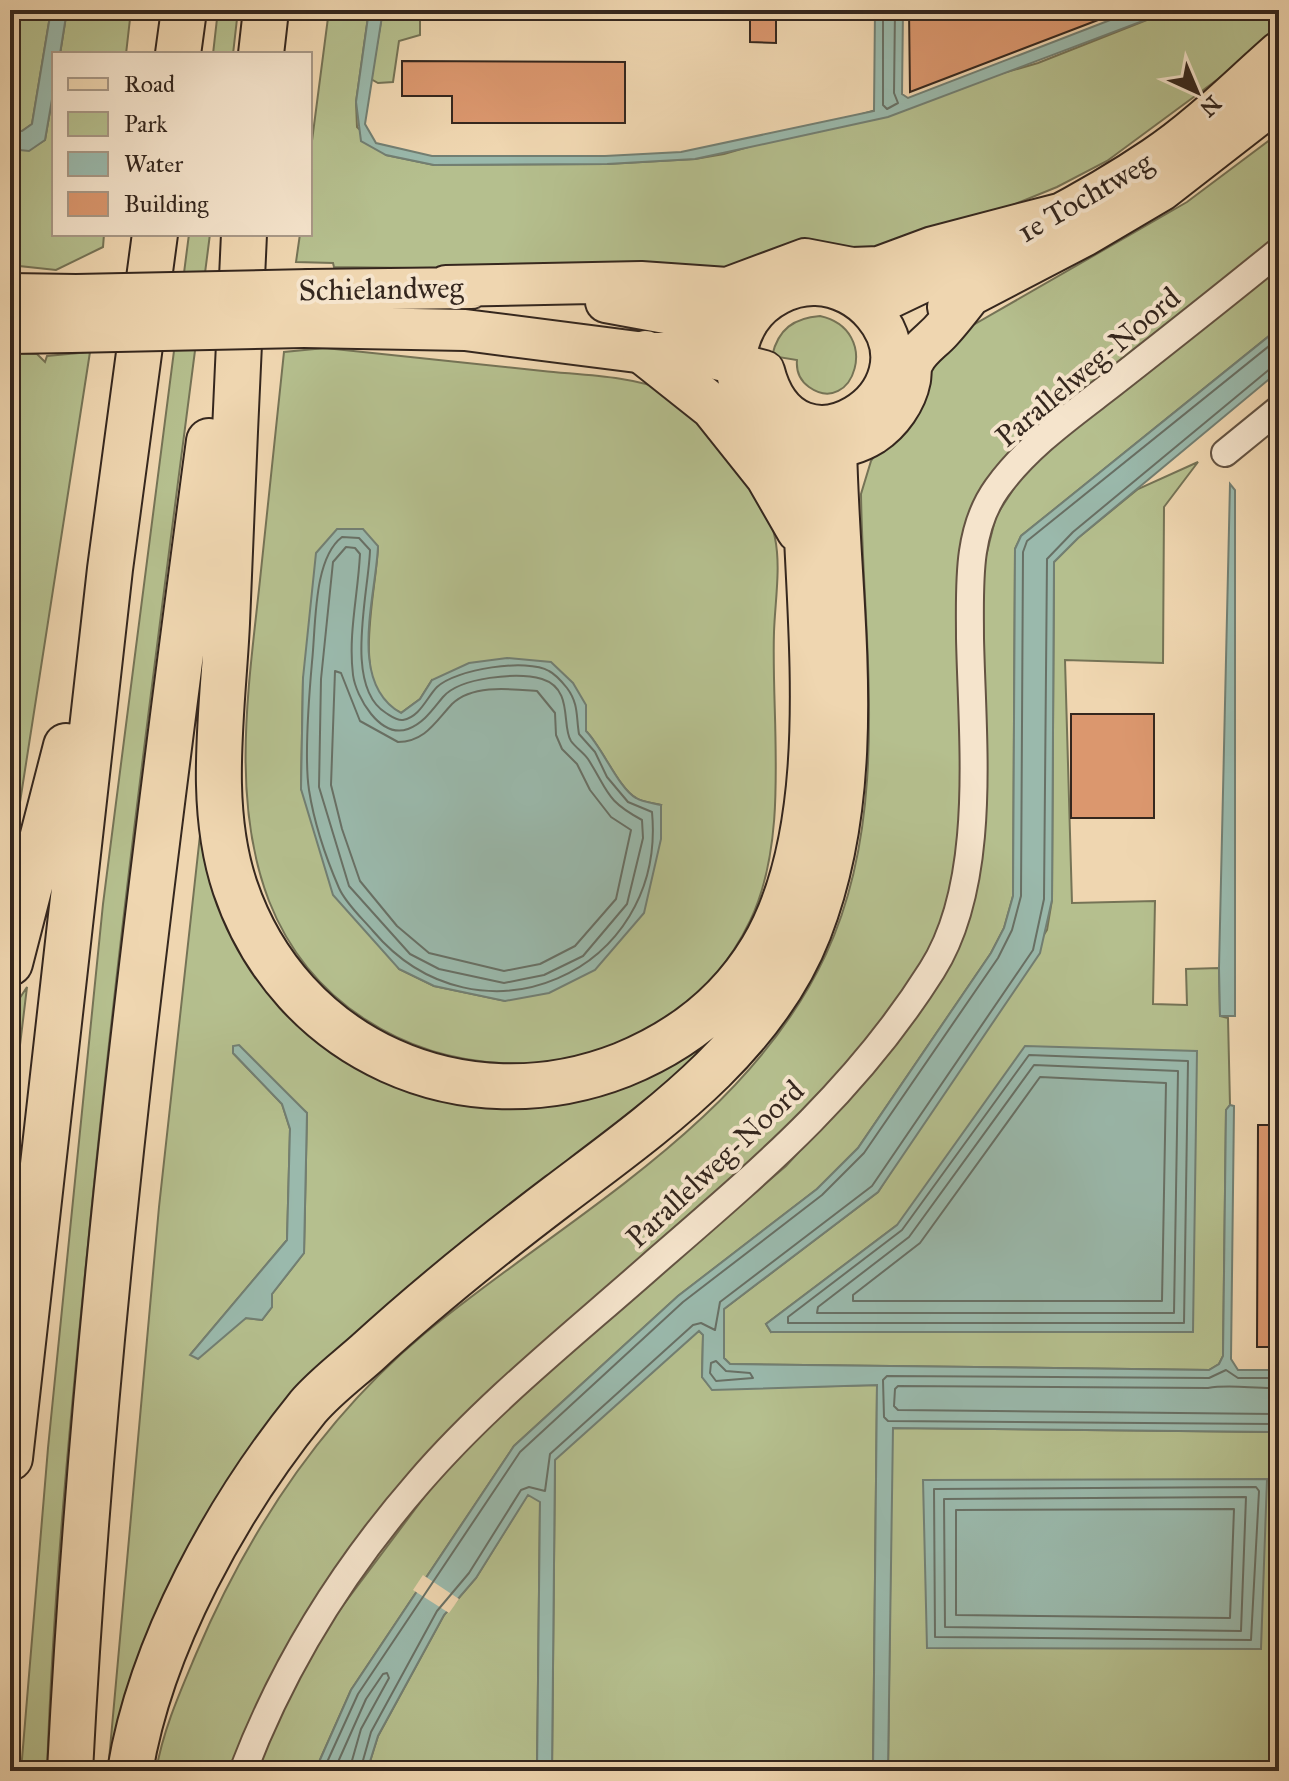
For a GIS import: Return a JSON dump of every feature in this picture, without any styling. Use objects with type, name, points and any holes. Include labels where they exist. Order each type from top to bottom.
[{"type":"highway","points":[[178,52],[184,10]]},
{"type":"highway","points":[[261,52],[266,10]]},
{"type":"highway","points":[[10,1458],[110,569],[155,236]]},
{"type":"highway","points":[[70,1771],[78,1609],[112,1214],[167,756],[237,236]]},
{"type":"highway","points":[[244,236],[220,809],[235,887],[256,934],[282,975],[344,1036],[390,1061],[461,1083],[521,1087],[566,1083],[653,1052],[691,1028],[724,1000],[764,946],[799,860],[812,756],[823,547],[853,490],[852,471],[832,438]]},
{"type":"highway","points":[[645,353],[713,407],[823,547]]},
{"type":"highway","points":[[130,1771],[137,1728],[182,1608],[243,1500],[310,1405],[398,1324],[500,1240],[691,1092],[770,1002],[792,966],[808,934],[825,885],[834,848],[841,786],[843,693],[823,547],[805,488],[832,438]]},
{"type":"highway","points":[[10,963],[110,569]]},
{"type":"main road","name":"1e Tochtweg","points":[[869,308],[960,267],[1063,213],[1156,157],[1279,52]]},
{"type":"main road","name":"1e Tochtweg","points":[[901,356],[901,335],[1162,190],[1279,99]]},
{"type":"main road","points":[[446,286],[641,282],[727,288],[805,259],[852,268],[879,267],[933,247],[1063,213]]},
{"type":"main road","points":[[814,285],[843,291],[869,308],[901,356],[910,380],[897,410],[874,433],[832,438],[760,419],[747,372],[749,320],[770,298],[798,286],[814,285]]},
{"type":"main road","name":"Schielandweg","points":[[10,333],[74,313],[307,308],[446,286],[548,293],[704,320],[749,320]]},
{"type":"main road","name":"Schielandweg","points":[[10,294],[74,313]]},
{"type":"main road","name":"Schielandweg","points":[[307,308],[645,353],[693,353],[747,372]]},
{"type":"street","name":"Parallelweg-Noord","points":[[243,1771],[275,1698],[314,1625],[419,1481],[566,1340],[778,1157],[861,1067],[907,1009],[952,935],[969,866],[971,568],[985,510],[997,488],[1051,432],[1279,251]]},
{"type":"street","points":[[1225,453],[1279,409]]},
{"type":"green space","points":[[10,10],[51,10],[32,124],[22,131],[10,131]]},
{"type":"green space","points":[[67,10],[131,10],[126,52],[60,52]]},
{"type":"green space","points":[[218,10],[238,10],[233,52],[213,52]]},
{"type":"green space","points":[[329,10],[369,10],[356,102],[357,127],[386,155],[434,165],[607,164],[695,159],[724,154],[1038,63],[1172,10],[1279,10],[1279,34],[1107,161],[1057,187],[911,246],[740,272],[334,267],[333,263],[296,262],[300,236],[312,236],[312,141]]},
{"type":"green space","points":[[383,10],[420,10],[420,35],[399,41],[393,82],[378,83],[371,79]]},
{"type":"green space","points":[[52,100],[52,236],[104,236],[103,247],[56,270],[10,265],[10,149],[29,150],[45,140]]},
{"type":"green space","points":[[1279,133],[1279,238],[991,482],[958,864],[941,930],[899,1001],[803,1117],[432,1452],[232,1771],[156,1771],[173,1711],[217,1609],[264,1522],[320,1441],[352,1403],[424,1334],[648,1165],[701,1119],[749,1070],[792,1015],[826,954],[847,900],[860,844],[867,786],[868,668],[861,494],[871,461],[924,385],[935,362],[968,328],[1187,202]]},
{"type":"green space","points":[[189,236],[210,236],[145,739],[101,1118],[63,1508],[47,1771],[21,1771],[48,1448],[103,904]]},
{"type":"green space","points":[[1279,268],[1279,328],[1021,536],[1015,549],[1013,896],[1004,928],[991,953],[858,1148],[817,1189],[678,1296],[514,1446],[351,1690],[315,1771],[255,1771],[285,1702],[323,1632],[431,1488],[490,1425],[573,1347],[786,1166],[871,1073],[972,905],[980,867],[983,568],[996,516],[1024,473],[1059,439]]},
{"type":"green space","points":[[820,316],[839,324],[851,337],[856,353],[855,368],[848,382],[838,391],[825,393],[803,381],[797,360],[772,356],[778,339],[788,327],[802,319]]},
{"type":"green space","points":[[325,348],[606,377],[653,386],[683,401],[701,416],[734,455],[760,498],[770,519],[778,561],[774,632],[776,779],[770,853],[750,921],[705,986],[646,1031],[577,1057],[504,1063],[431,1051],[365,1019],[309,969],[269,901],[257,862],[250,823],[246,742],[251,660],[284,352]],"holes":[[[378,546],[369,650],[376,689],[386,704],[401,713],[420,699],[432,680],[586,731],[630,793],[636,798],[661,805],[505,1001],[434,986],[399,969],[301,789],[303,678]]]},
{"type":"green space","points":[[90,352],[10,861],[10,353],[37,354],[45,362],[47,356]]},
{"type":"green space","points":[[1198,462],[1164,507],[1163,663],[1065,660],[1072,903],[1155,901],[1153,1004],[1187,1005],[1186,969],[1219,968],[1220,1016],[1228,1018],[1230,1105],[1226,1110],[1223,1356],[1219,1364],[1209,1370],[730,1364],[724,1358],[724,1309],[878,1192],[1047,930],[1052,900],[1054,562],[1138,489]],"holes":[[[897,1225],[771,1332],[766,1324]]]},
{"type":"green space","points":[[203,808],[241,925],[433,1090],[692,1044],[733,1029],[302,1404],[116,1771],[108,1771],[159,1207]],"holes":[[[233,1053],[307,1113],[304,1253],[272,1294],[272,1307],[262,1320],[246,1318],[191,1354],[287,1240],[290,1129],[282,1104]]]},
{"type":"green space","points":[[27,987],[10,1128],[10,1013]]},
{"type":"green space","points":[[699,1330],[703,1335],[702,1377],[712,1389],[877,1385],[873,1771],[552,1771],[555,1459]]},
{"type":"green space","points":[[892,1428],[1279,1432],[1279,1771],[888,1771]],"holes":[[[1267,1479],[1048,1647],[927,1648]]]},
{"type":"green space","points":[[528,1494],[540,1501],[537,1771],[367,1771],[378,1736],[444,1615],[476,1578]]},
{"type":"water","points":[[51,10],[67,10],[60,52],[52,52],[52,100],[45,140],[29,151],[10,149],[10,131],[22,131],[32,124]]},
{"type":"water","points":[[369,10],[383,10],[365,124],[376,143],[432,156],[605,156],[681,152],[874,111],[875,10],[903,10],[902,94],[908,98],[1136,10],[1172,10],[888,117],[695,159],[607,164],[434,165],[386,155],[361,141],[356,102]]},
{"type":"water","points":[[1279,328],[1279,371],[1078,538],[1054,562],[1052,900],[1040,953],[878,1192],[724,1309],[724,1358],[730,1364],[1209,1370],[1219,1364],[1223,1356],[1226,1110],[1230,1105],[1234,1106],[1231,1359],[1238,1370],[1279,1370],[1279,1432],[893,1428],[888,1771],[873,1771],[877,1385],[712,1390],[702,1377],[703,1335],[699,1331],[555,1460],[552,1771],[537,1771],[540,1502],[528,1495],[476,1578],[444,1615],[378,1736],[367,1771],[315,1771],[351,1690],[514,1446],[678,1296],[817,1189],[858,1148],[991,953],[1004,928],[1013,896],[1015,549],[1021,536]]},
{"type":"water","points":[[1230,484],[1235,490],[1235,1016],[1220,1016],[1219,968]]},
{"type":"water","points":[[337,529],[363,529],[378,546],[368,637],[374,681],[384,699],[401,713],[420,699],[432,680],[469,663],[507,658],[551,662],[573,683],[586,705],[586,731],[623,786],[638,799],[661,805],[661,839],[644,913],[595,970],[549,993],[505,1001],[434,986],[399,969],[333,895],[301,789],[303,678],[316,553]]},
{"type":"water","points":[[239,1045],[307,1113],[304,1253],[272,1294],[272,1307],[262,1320],[246,1318],[198,1359],[190,1355],[287,1240],[290,1129],[282,1104],[233,1053],[233,1046]]},
{"type":"water","points":[[1025,1046],[1197,1051],[1193,1332],[771,1332],[766,1324],[897,1225]]},
{"type":"water","points":[[1267,1479],[1261,1649],[927,1648],[923,1480]]},
{"type":"pier","points":[[423,1575],[459,1599],[449,1613],[413,1590]]},
{"type":"building","points":[[750,10],[776,10],[776,43],[750,42]]},
{"type":"building","points":[[909,10],[1119,10],[1119,12],[910,92]]},
{"type":"building","points":[[402,61],[625,62],[625,123],[452,123],[452,96],[402,96]]},
{"type":"building","points":[[1071,714],[1154,714],[1154,818],[1071,818]]},
{"type":"building","points":[[1258,1125],[1279,1125],[1279,1347],[1257,1347]]}]
